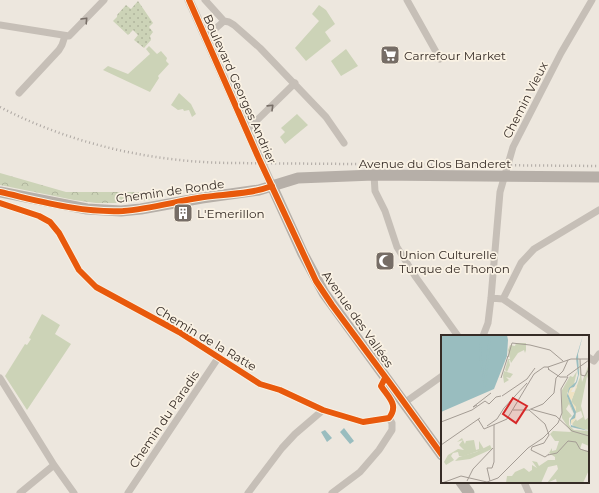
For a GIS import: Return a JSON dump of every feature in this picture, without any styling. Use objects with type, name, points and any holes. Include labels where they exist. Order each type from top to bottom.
[{"type":"main road","name":"Avenue du Clos Banderet","points":[[272,186],[298,178],[374,175],[599,177]]},
{"type":"main road","name":"Chemin de Ronde","points":[[0,192],[87,210],[121,211],[259,190],[272,186]]},
{"type":"main road","name":"Avenue des Vallées","points":[[272,186],[303,254],[324,294],[441,455]]},
{"type":"main road","points":[[462,483],[469,493]]},
{"type":"street","points":[[0,25],[65,36],[72,34],[104,0]]},
{"type":"street","name":"Boulevard Georges Andrier","points":[[189,0],[272,186]]},
{"type":"street","points":[[205,0],[224,21],[232,23],[250,38],[295,83],[330,120],[344,143]]},
{"type":"street","points":[[407,0],[440,59]]},
{"type":"street","name":"Chemin Vieux","points":[[483,335],[488,323],[491,298],[501,188],[515,144],[565,44],[592,0]]},
{"type":"street","points":[[205,38],[224,21]]},
{"type":"street","points":[[19,93],[59,50],[64,42],[65,36]]},
{"type":"street","points":[[246,129],[295,83]]},
{"type":"street","points":[[374,175],[375,191],[385,211],[397,247],[415,276],[457,335]]},
{"type":"street","name":"Chemin de la Ratte","points":[[0,203],[47,220],[59,233],[79,270],[96,286],[179,332],[260,384],[280,390],[323,410],[363,422],[389,418]]},
{"type":"street","points":[[503,299],[521,264],[534,249],[599,210]]},
{"type":"street","points":[[491,298],[503,299],[556,335]]},
{"type":"street","points":[[589,357],[594,361],[599,354]]},
{"type":"street","name":"Chemin du Paradis","points":[[128,493],[218,358]]},
{"type":"street","points":[[404,403],[441,377]]},
{"type":"street","points":[[0,378],[54,465],[74,493]]},
{"type":"street","points":[[332,493],[360,472],[379,450],[392,430],[392,423],[389,418],[395,408],[381,386],[385,378]]},
{"type":"street","points":[[248,493],[282,448],[295,434],[323,410]]},
{"type":"street","points":[[20,493],[54,465]]},
{"type":"street","points":[[524,483],[528,493]]},
{"type":"green space","points":[[138,1],[153,23],[149,27],[153,32],[150,36],[151,40],[144,48],[134,40],[138,35],[133,30],[128,35],[113,21],[126,5],[131,9]]},
{"type":"green space","points":[[319,5],[326,10],[335,24],[325,32],[331,41],[306,61],[295,48],[319,21],[312,14]]},
{"type":"green space","points":[[149,46],[157,54],[161,51],[167,58],[166,61],[169,64],[158,76],[159,78],[150,92],[103,70],[108,66],[128,74],[150,54],[146,49]]},
{"type":"green space","points":[[346,49],[358,66],[341,76],[331,61]]},
{"type":"green space","points":[[179,93],[191,104],[196,114],[192,117],[189,110],[178,110],[171,105]]},
{"type":"green space","points":[[297,114],[308,125],[285,144],[280,137],[285,132],[281,128]]},
{"type":"green space","points":[[0,173],[66,192],[159,192],[161,194],[158,199],[117,203],[96,203],[0,185]]},
{"type":"green space","points":[[42,314],[60,325],[55,334],[71,344],[27,410],[5,376],[25,344],[27,345],[31,339],[29,338]]},
{"type":"water","points":[[344,428],[354,441],[350,444],[340,432]]},
{"type":"water","points":[[325,430],[332,438],[327,442],[321,432]]},
{"type":"railway","points":[[0,107],[27,120],[83,141],[141,155],[200,162],[599,166]]},
{"type":"cycle path","points":[[189,0],[259,159],[316,281],[441,454]]},
{"type":"cycle path","points":[[0,192],[76,208],[123,211],[143,209],[204,197],[247,192],[272,186]]},
{"type":"cycle path","points":[[0,203],[39,216],[50,222],[59,233],[79,270],[96,287],[179,332],[260,384],[280,390],[323,410],[363,422],[389,418],[392,413],[392,402],[381,386],[385,378]]},
{"type":"place","name":"Carrefour Market","points":[[390,55]]},
{"type":"place","name":"L'Emerillon","points":[[183,213]]},
{"type":"place","name":"Union Culturelle Turque de Thonon","points":[[385,261]]}]
